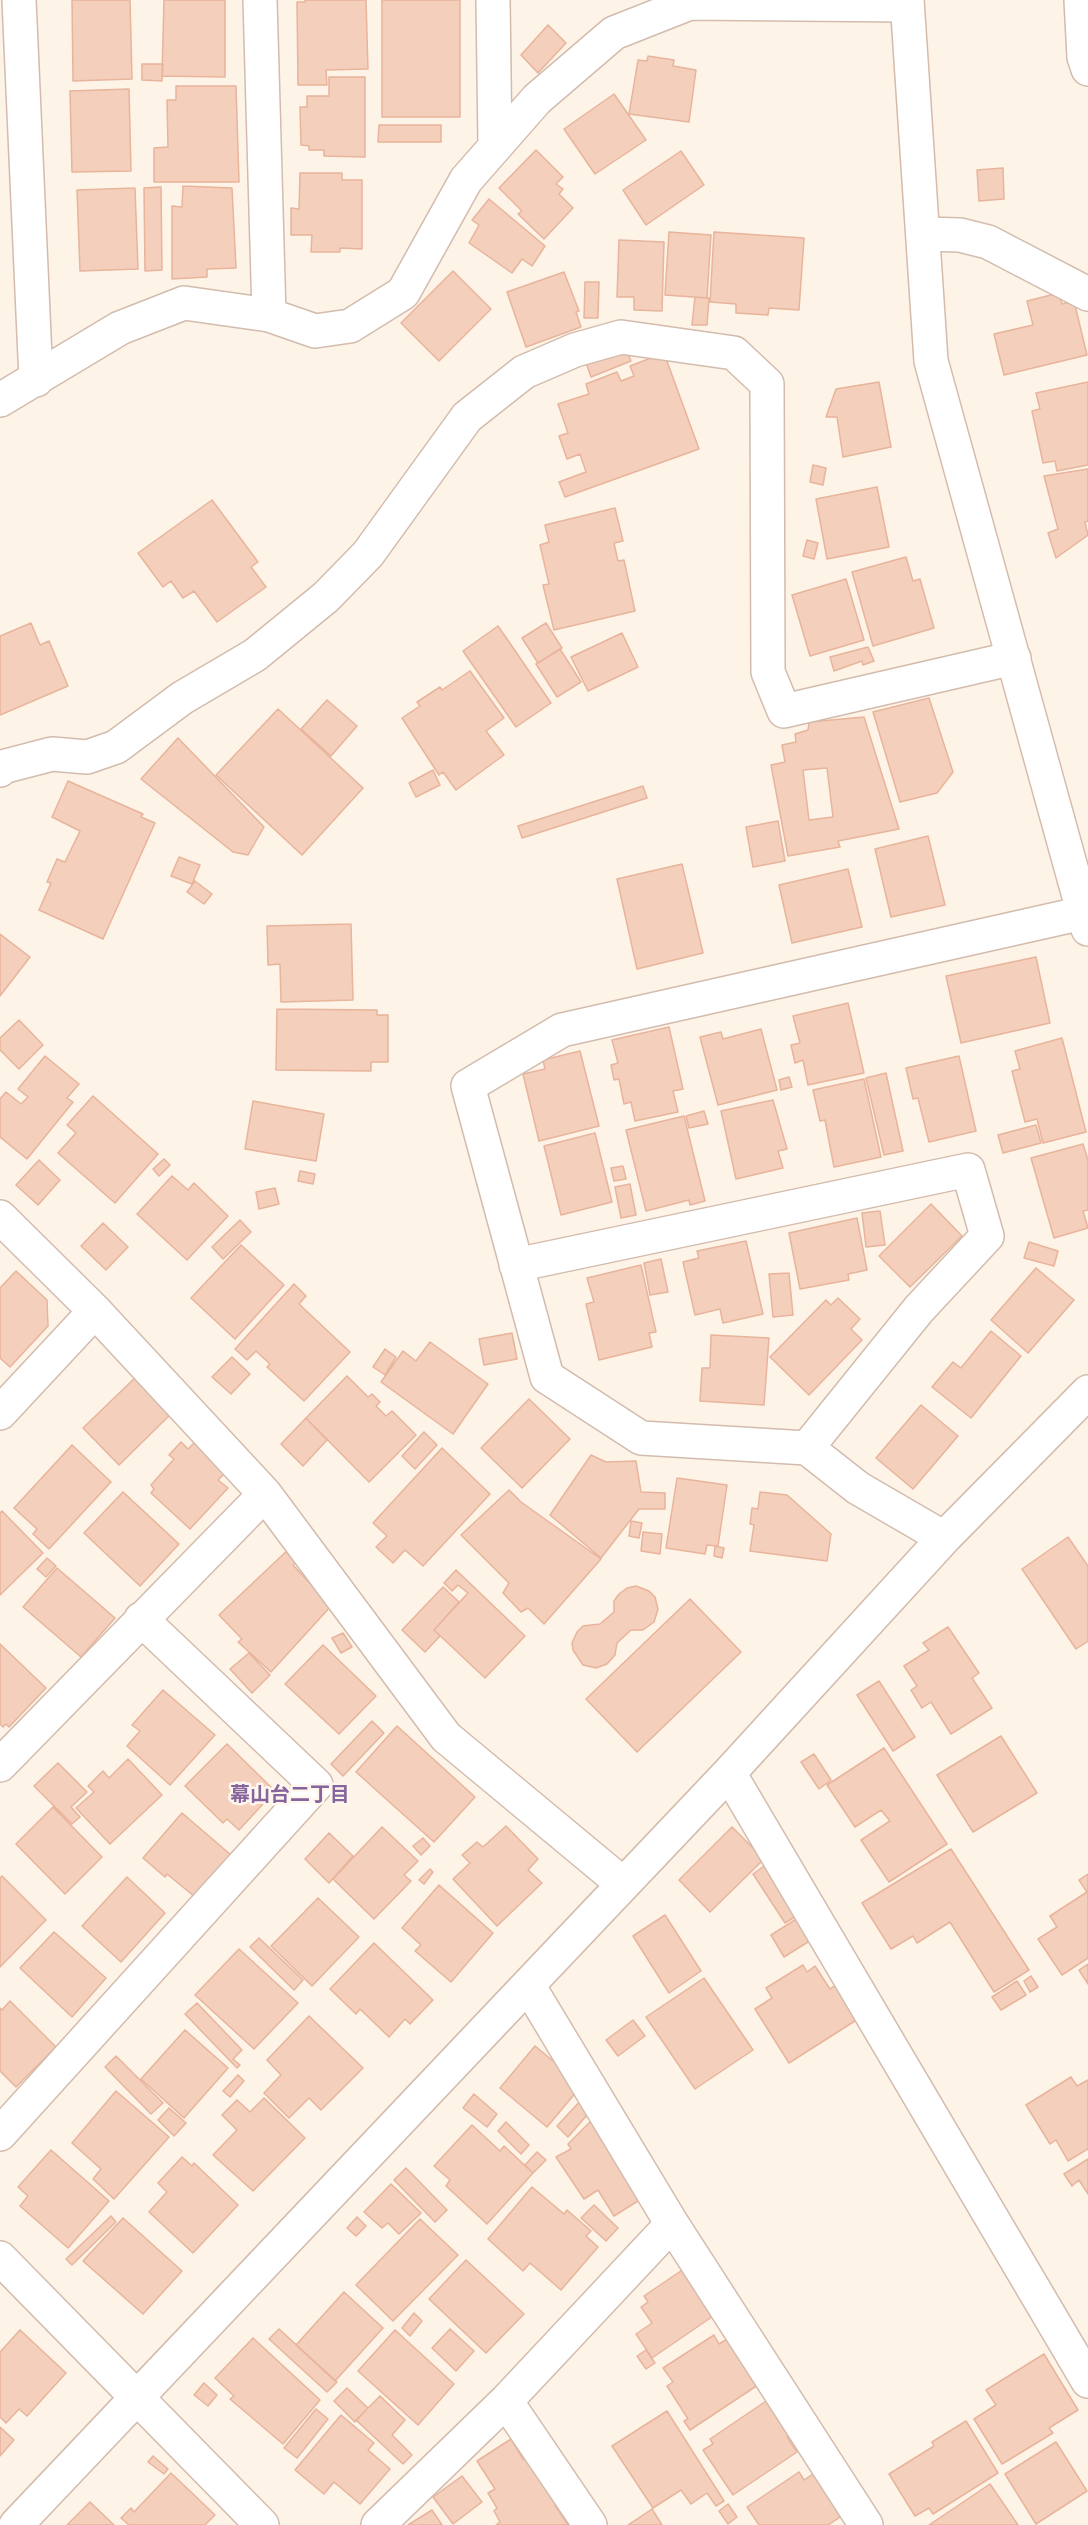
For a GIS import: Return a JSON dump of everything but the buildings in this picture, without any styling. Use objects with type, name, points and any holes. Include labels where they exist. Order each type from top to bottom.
[{"type":"street","points":[[19,0],[36,380]]},
{"type":"street","points":[[260,0],[269,315]]},
{"type":"street","points":[[493,0],[495,146]]},
{"type":"street","points":[[1082,0],[1086,61]]},
{"type":"street","points":[[0,400],[120,328],[184,303],[269,315],[315,331],[350,326],[403,293],[466,180],[537,99],[614,33],[690,3],[907,3],[931,362],[1085,921],[562,1030],[468,1086],[547,1377],[641,1438],[807,1448],[858,1488],[944,1538]]},
{"type":"street","points":[[923,234],[960,235],[988,242],[1088,294]]},
{"type":"street","points":[[0,770],[2,767],[52,754],[87,757],[116,747],[182,698],[255,655],[326,597],[368,554],[467,417],[524,372],[574,350],[621,337],[734,353],[767,384],[768,672],[784,711],[1014,658]]},
{"type":"street","points":[[516,1265],[968,1170],[987,1236],[919,1309],[807,1448]]},
{"type":"street","points":[[0,1217],[95,1311],[265,1494],[446,1737],[623,1884]]},
{"type":"street","points":[[0,1413],[95,1311]]},
{"type":"street","points":[[16,2525],[729,1773],[944,1538],[1088,1392]]},
{"type":"street","points":[[0,1765],[265,1494]]},
{"type":"street","points":[[0,2134],[316,1785],[141,1619]]},
{"type":"street","points":[[729,1773],[1088,2380]]},
{"type":"street","points":[[528,1985],[672,2224],[866,2525]]},
{"type":"street","points":[[378,2525],[506,2401],[672,2224]]},
{"type":"street","points":[[0,2258],[262,2525]]},
{"type":"street","points":[[506,2401],[590,2525]]},
{"type":"district","name":"幕山台二丁目","points":[[290,1795]]}]
